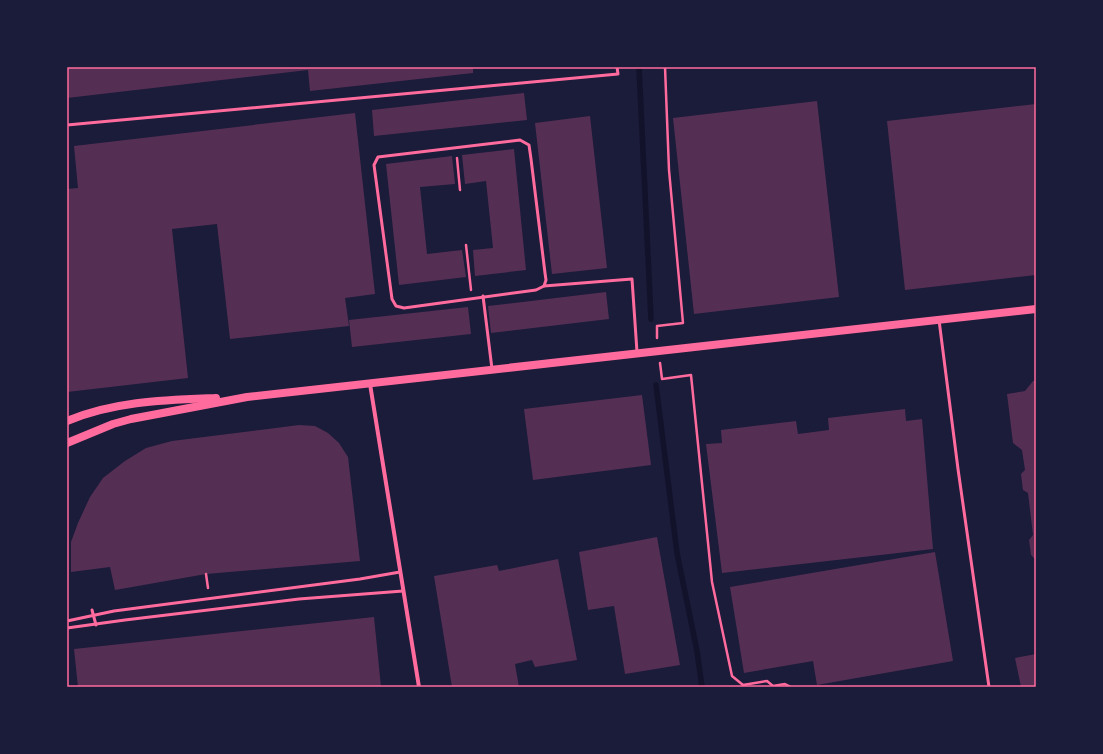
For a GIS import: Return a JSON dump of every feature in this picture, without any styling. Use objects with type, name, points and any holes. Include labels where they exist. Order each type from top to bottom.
[{"type":"main road","points":[[67,443],[113,424],[131,419],[247,397],[1036,309]]},
{"type":"main road","points":[[67,421],[84,414],[117,405],[165,400],[247,397]]},
{"type":"street","points":[[370,383],[419,687]]},
{"type":"lane","points":[[67,125],[618,74],[617,67]]},
{"type":"lane","points":[[544,286],[546,280],[529,146],[520,140],[378,157],[374,165],[392,299],[396,306],[404,308],[483,296],[536,290],[544,286],[632,279],[637,354]]},
{"type":"lane","points":[[483,296],[492,369]]},
{"type":"lane","points":[[939,320],[958,469],[990,687]]},
{"type":"lane","points":[[67,621],[136,608],[360,579],[400,572]]},
{"type":"lane","points":[[67,628],[299,599],[404,591]]},
{"type":"lane","points":[[92,610],[96,625]]},
{"type":"path","points":[[657,326],[683,323],[669,170],[665,67]]},
{"type":"path","points":[[455,147],[460,190]]},
{"type":"path","points":[[466,244],[472,298]]},
{"type":"path","points":[[662,379],[690,375],[712,582],[732,676],[743,685],[768,681],[773,686],[785,684],[791,687]]},
{"type":"building","points":[[67,67],[473,67],[473,73],[310,91],[308,70],[67,98]]},
{"type":"building","points":[[524,93],[527,120],[374,136],[372,110]]},
{"type":"building","points":[[817,101],[839,297],[694,314],[673,118]]},
{"type":"building","points":[[1036,104],[1036,275],[905,290],[887,121]]},
{"type":"building","points":[[355,113],[375,294],[345,298],[349,326],[230,339],[217,224],[172,229],[188,378],[67,392],[67,189],[78,188],[74,146]]},
{"type":"building","points":[[590,116],[607,268],[552,274],[535,123]]},
{"type":"building","points":[[514,149],[526,270],[475,276],[473,250],[493,248],[486,181],[465,184],[462,155]]},
{"type":"building","points":[[452,156],[455,184],[420,187],[427,254],[462,250],[466,277],[399,285],[386,164]]},
{"type":"building","points":[[606,292],[609,319],[491,333],[488,306]]},
{"type":"building","points":[[468,307],[471,334],[352,347],[349,320]]},
{"type":"building","points":[[1036,380],[1036,560],[1031,555],[1029,540],[1033,535],[1028,493],[1023,490],[1021,474],[1025,470],[1022,450],[1013,443],[1007,394],[1025,391],[1033,381]]},
{"type":"building","points":[[642,395],[651,465],[533,480],[524,409]]},
{"type":"building","points":[[905,409],[906,421],[922,419],[933,549],[722,573],[706,444],[722,443],[721,430],[796,421],[798,434],[829,430],[828,418]]},
{"type":"building","points":[[299,425],[315,426],[328,433],[339,443],[348,457],[360,561],[206,574],[115,590],[110,567],[71,572],[71,542],[90,497],[103,478],[125,461],[146,448],[172,441]]},
{"type":"building","points":[[657,537],[680,665],[625,674],[614,606],[588,610],[579,552]]},
{"type":"building","points":[[935,552],[953,661],[817,685],[813,661],[744,673],[730,587]]},
{"type":"building","points":[[558,559],[577,660],[535,667],[532,660],[515,664],[519,687],[452,687],[434,576],[497,565],[499,571]]},
{"type":"building","points":[[374,617],[381,687],[78,687],[74,649]]},
{"type":"building","points":[[1036,654],[1036,687],[1021,687],[1015,658]]},
{"type":"waterway","points":[[639,67],[651,319]]},
{"type":"waterway","points":[[656,385],[677,553],[697,651],[702,687]]}]
